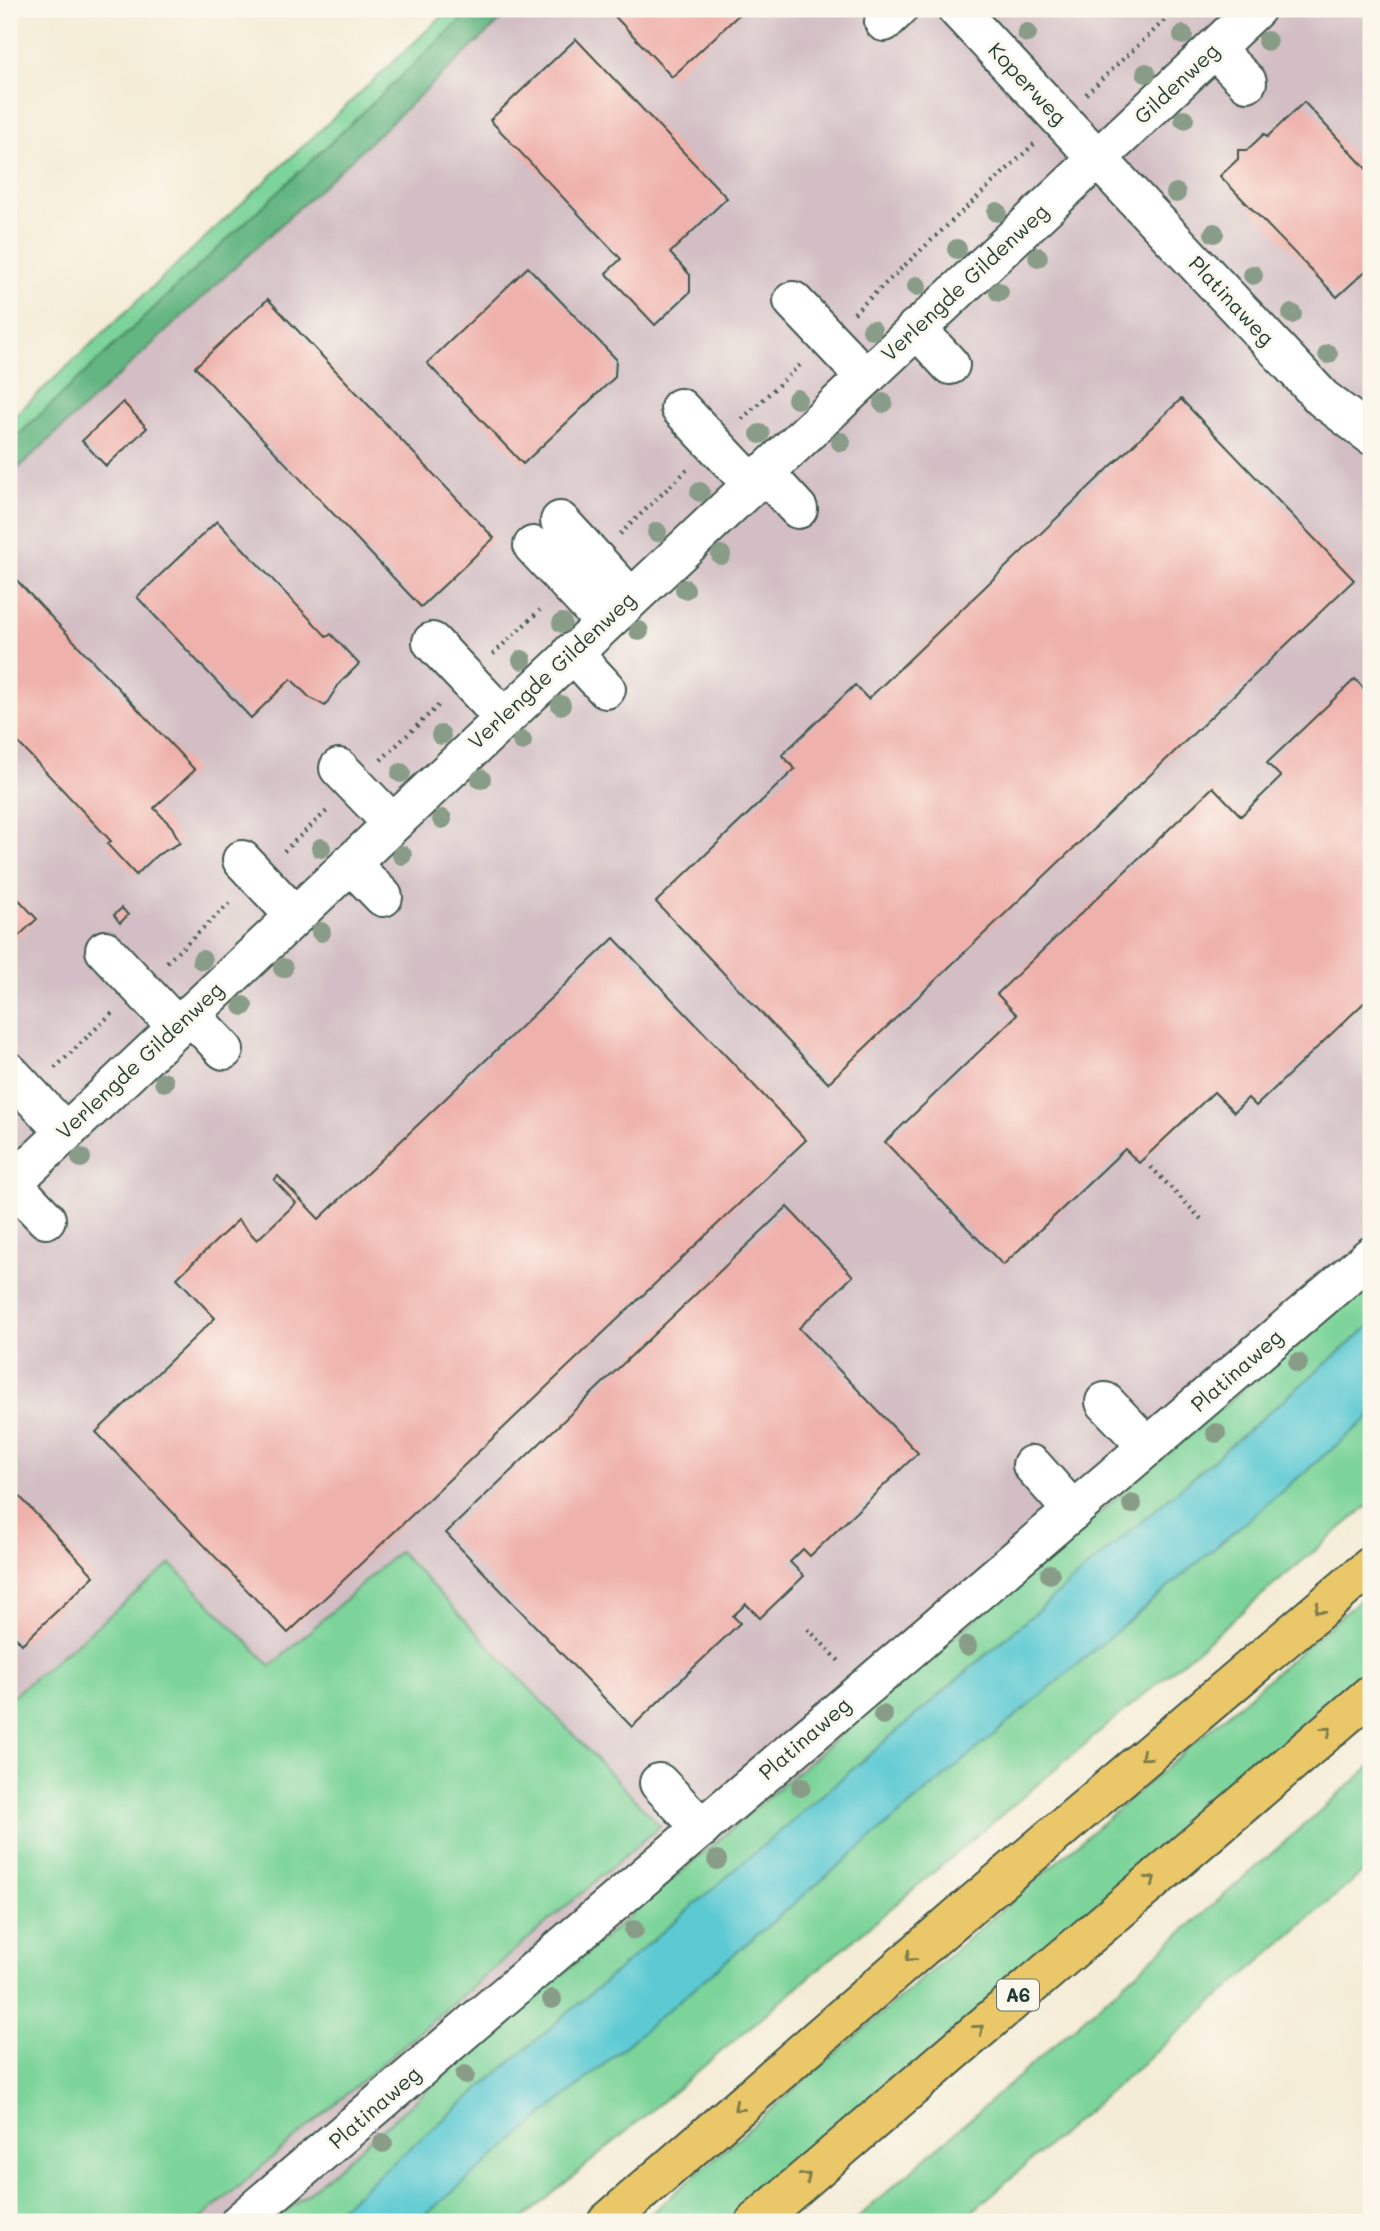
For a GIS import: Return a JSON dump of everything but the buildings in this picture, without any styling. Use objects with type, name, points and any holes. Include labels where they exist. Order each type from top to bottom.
[{"type":"highway","points":[[607,2222],[972,1904],[1371,1566]]},
{"type":"highway","name":"A6","points":[[755,2222],[1371,1694]]},
{"type":"street","name":"Koperweg","points":[[957,9],[1097,159]]},
{"type":"street","name":"Gildenweg","points":[[1097,159],[1256,9]]},
{"type":"street","points":[[1214,49],[1247,82]]},
{"type":"street","name":"Verlengde Gildenweg","points":[[10,1184],[1097,159]]},
{"type":"street","name":"Platinaweg","points":[[1097,159],[1300,375],[1322,397],[1371,435]]},
{"type":"street","points":[[793,301],[865,377]]},
{"type":"street","points":[[916,328],[950,365]]},
{"type":"street","points":[[680,408],[715,444],[798,509]]},
{"type":"street","points":[[546,534],[617,609]]},
{"type":"street","points":[[432,642],[503,717]]},
{"type":"street","points":[[572,652],[606,689]]},
{"type":"street","points":[[347,776],[392,823]]},
{"type":"street","points":[[350,863],[383,897]]},
{"type":"street","points":[[250,868],[295,916]]},
{"type":"street","points":[[105,950],[140,987],[224,1050]]},
{"type":"street","points":[[18,1083],[65,1132]]},
{"type":"street","points":[[10,1184],[46,1219]]},
{"type":"street","name":"Platinaweg","points":[[240,2222],[1371,1256]]},
{"type":"street","points":[[1105,1402],[1147,1447]]},
{"type":"street","points":[[1032,1465],[1073,1511]]},
{"type":"street","points":[[659,1783],[702,1828]]},
{"type":"path","points":[[1083,97],[1177,9]]},
{"type":"path","points":[[18,1083],[140,987],[250,868],[347,776],[467,679],[1037,141]]},
{"type":"path","points":[[1151,1167],[1202,1220]]},
{"type":"path","points":[[808,1629],[844,1667]]},
{"type":"shaded area","points":[[470,9],[1371,9],[1371,1366],[364,2222],[9,2222],[9,445]]},
{"type":"green space","points":[[450,9],[473,9],[9,444],[9,421]]},
{"type":"green space","points":[[473,9],[513,9],[9,477],[9,444]]},
{"type":"green space","points":[[1371,1279],[1371,1325],[324,2222],[274,2222]]},
{"type":"green space","points":[[1371,1416],[1371,1503],[519,2222],[417,2222]]},
{"type":"green space","points":[[399,1551],[660,1826],[197,2222],[9,2222],[9,1699],[171,1564],[271,1666]]},
{"type":"green space","points":[[1371,1590],[1371,1671],[735,2222],[641,2222]]},
{"type":"green space","points":[[1371,1766],[1371,1865],[960,2222],[853,2222]]},
{"type":"water","points":[[1371,1325],[1371,1416],[417,2222],[324,2222]]}]
